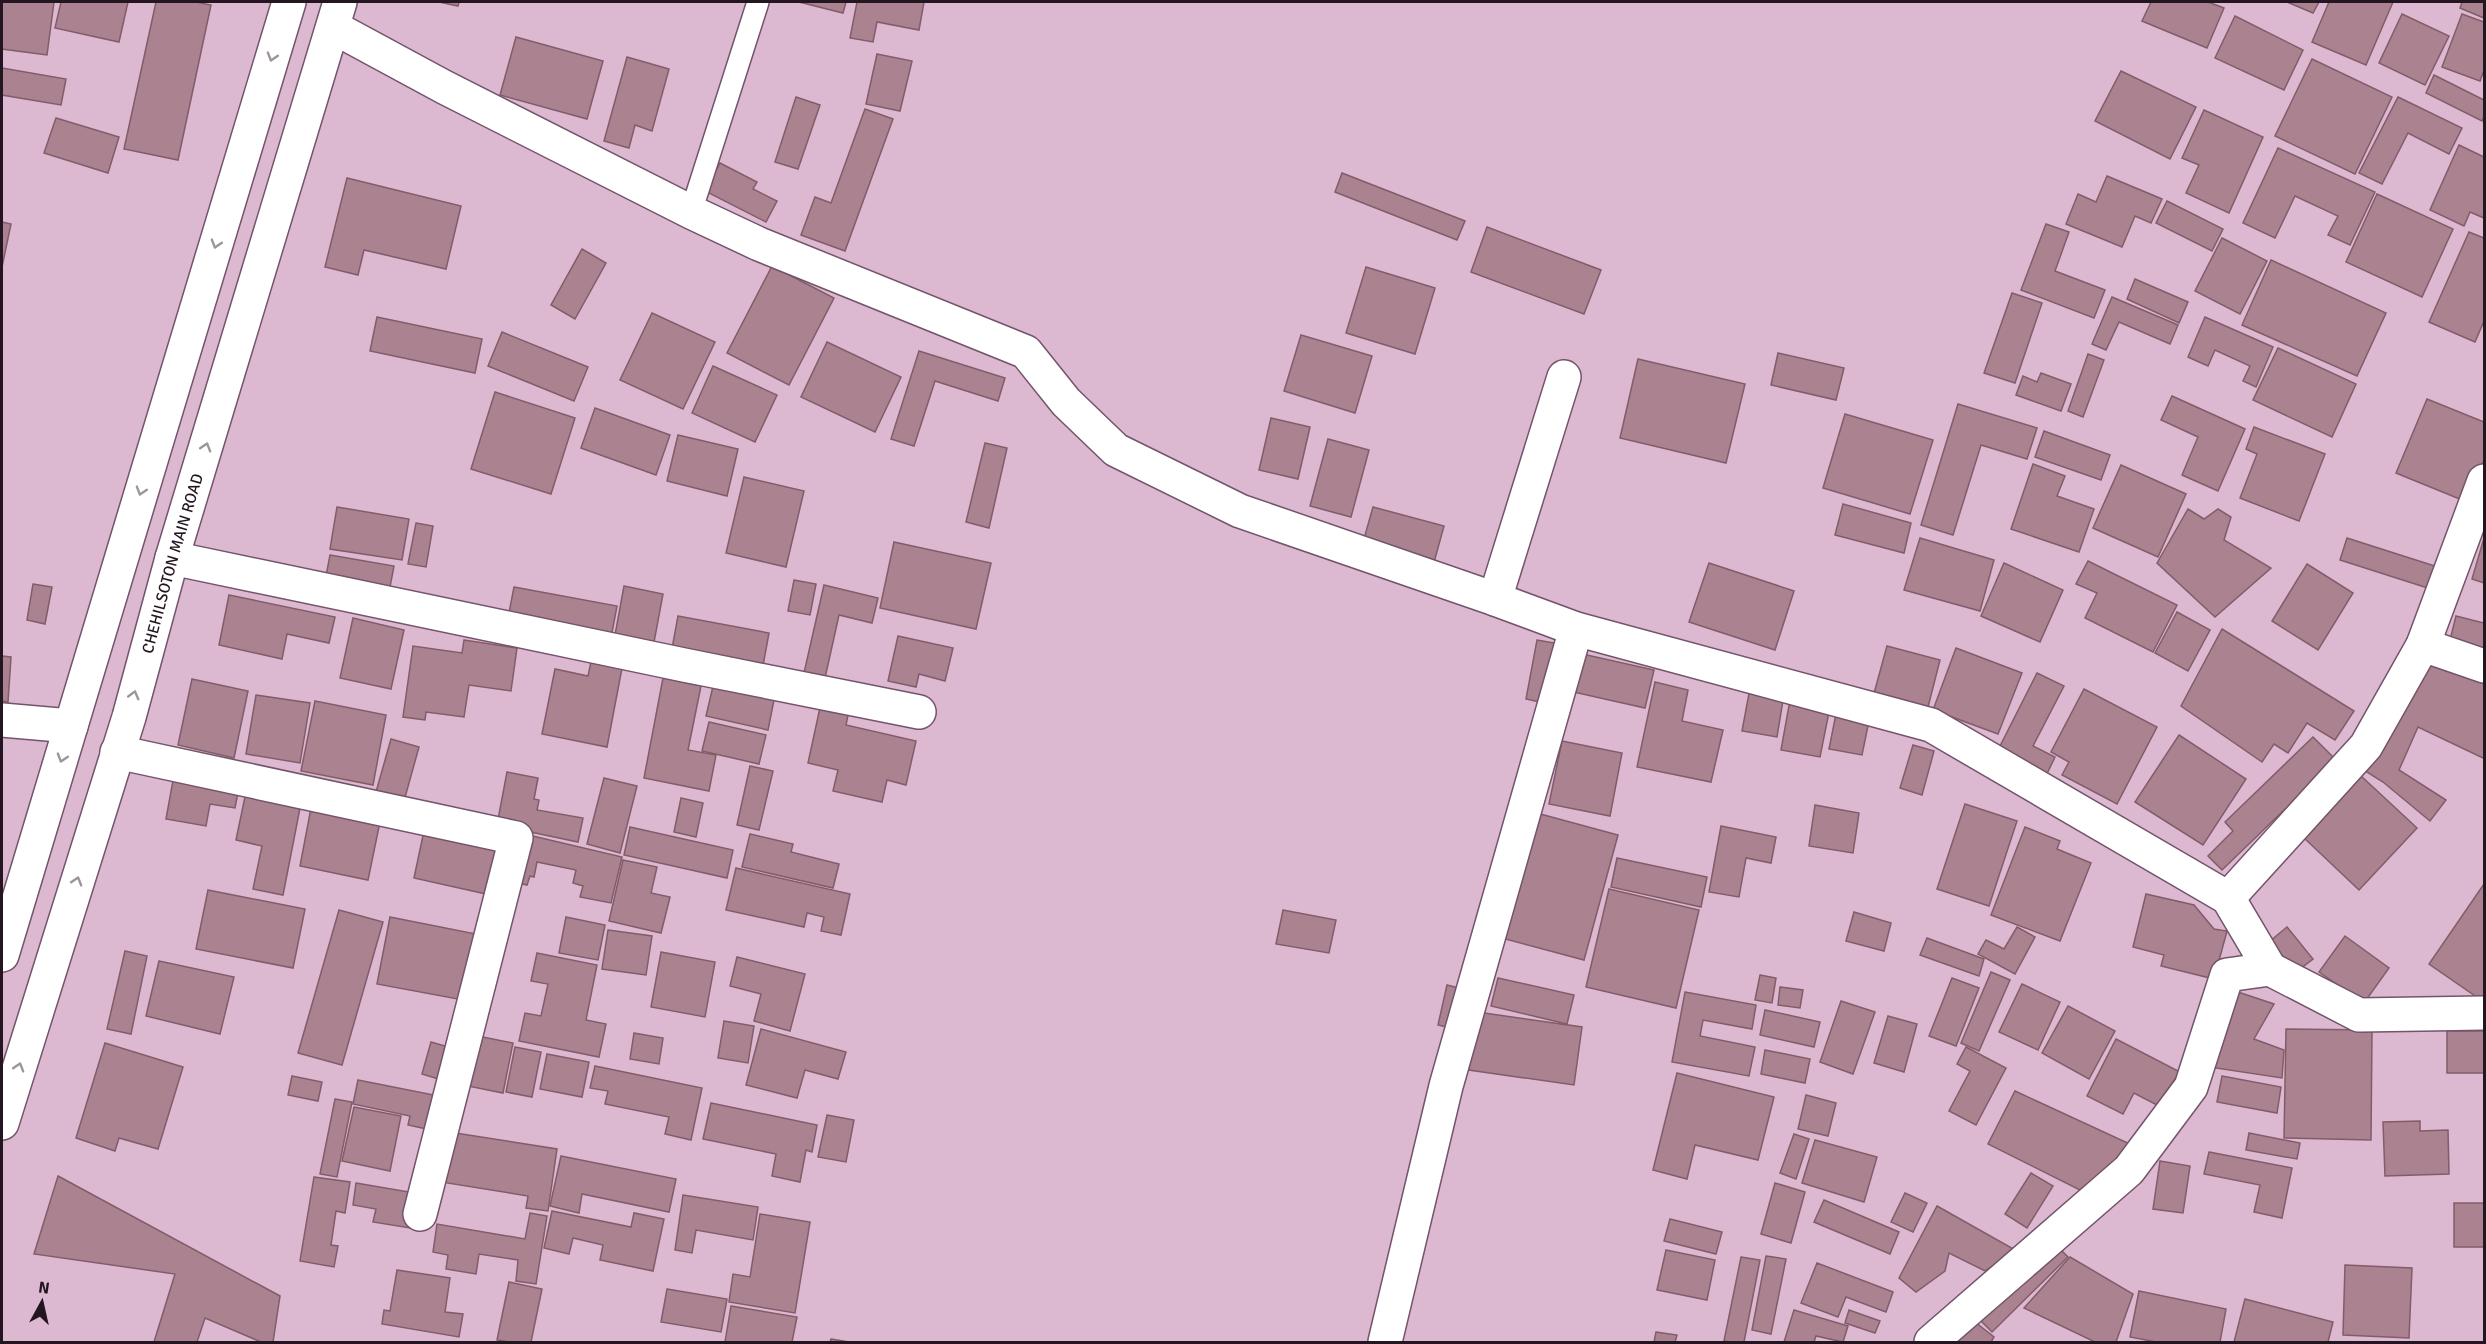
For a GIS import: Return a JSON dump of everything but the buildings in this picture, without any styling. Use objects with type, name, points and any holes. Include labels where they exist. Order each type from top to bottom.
[{"type":"street","points":[[2,955],[289,2]]},
{"type":"street","points":[[337,14],[444,87],[691,212],[759,244],[1026,352],[1066,402],[1116,450],[1240,512],[1576,629],[1931,725],[2228,898],[2270,969],[2359,1015],[2484,1013]]},
{"type":"street","name":"CHEHILSOTON MAIN ROAD","points":[[2,1123],[117,752],[172,558],[337,14]]},
{"type":"street","points":[[1495,599],[1564,377]]},
{"type":"street","points":[[2228,898],[2366,746],[2423,645],[2484,481]]},
{"type":"street","points":[[172,558],[672,663],[919,712]]},
{"type":"street","points":[[109,603],[157,614]]},
{"type":"street","points":[[1385,1342],[1446,1086],[1576,629]]},
{"type":"street","points":[[2423,645],[2484,666]]},
{"type":"street","points":[[2,720],[71,726]]},
{"type":"street","points":[[117,752],[516,838],[420,1214]]},
{"type":"street","points":[[1931,1342],[2129,1170],[2191,1087],[2227,975],[2270,969]]},
{"type":"lane","points":[[691,212],[758,2]]}]
